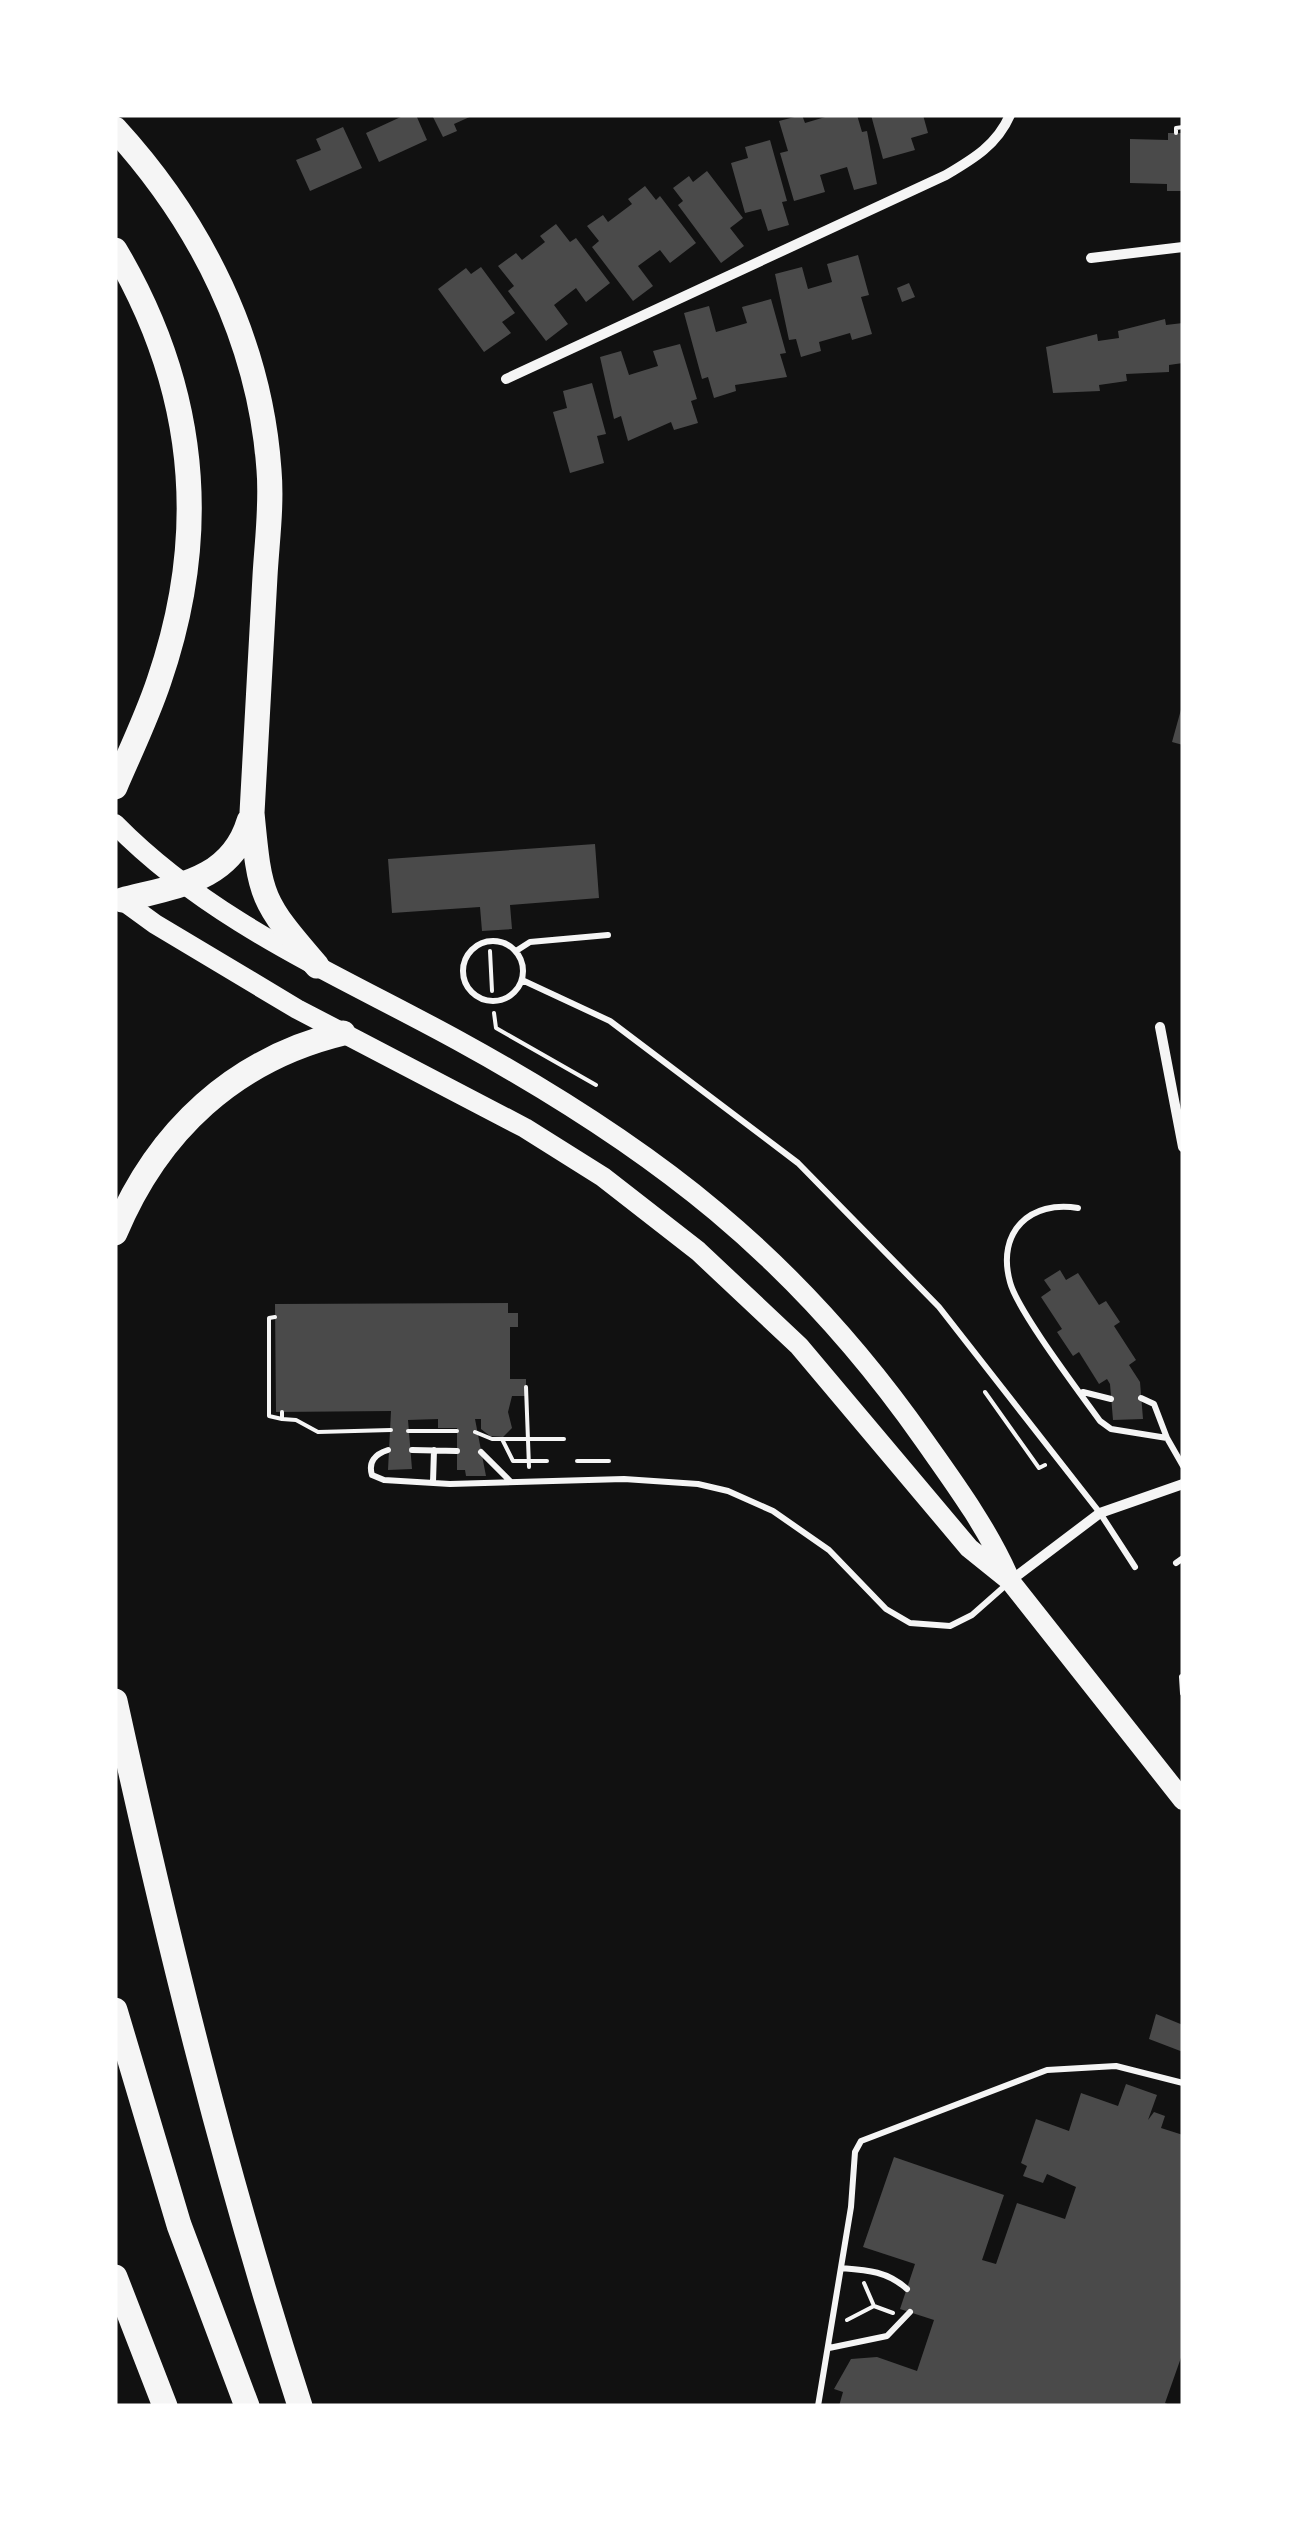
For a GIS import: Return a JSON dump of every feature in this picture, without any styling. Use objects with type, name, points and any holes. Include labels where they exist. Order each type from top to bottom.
[{"type":"highway","points":[[115,129],[146,162],[197,234],[225,294],[263,415],[270,512],[252,813],[263,898],[317,966]]},
{"type":"highway","points":[[115,250],[168,360],[186,442],[190,490],[188,544],[176,621],[158,684],[115,787]]},
{"type":"highway","points":[[122,900],[204,878],[224,865],[244,839],[252,813]]},
{"type":"highway","points":[[115,1233],[130,1196],[161,1154],[228,1082],[278,1052],[343,1032]]},
{"type":"highway","points":[[115,1701],[152,1870],[248,2236],[300,2406]]},
{"type":"highway","points":[[115,2010],[179,2225],[247,2406]]},
{"type":"highway","points":[[115,2277],[165,2406]]},
{"type":"main road","points":[[115,824],[212,907],[582,1110],[690,1188],[814,1302],[881,1379],[990,1536],[1010,1581]]},
{"type":"main road","points":[[122,900],[181,940],[343,1032],[525,1128],[603,1177],[698,1252],[799,1346],[969,1548],[1010,1581],[1183,1800]]},
{"type":"street","points":[[506,379],[946,175],[981,154],[1004,129],[1010,115]]},
{"type":"street","points":[[1091,258],[1183,247]]},
{"type":"street","points":[[1160,1027],[1183,1146]]},
{"type":"street","points":[[1010,1581],[1100,1513],[1183,1484]]},
{"type":"lane","points":[[516,951],[530,942],[608,935]]},
{"type":"lane","points":[[498,942],[516,951],[522,980],[511,995],[493,1001],[475,994],[464,978],[466,960],[479,944],[498,942]]},
{"type":"lane","points":[[522,980],[610,1021],[798,1163],[939,1308],[1100,1513],[1135,1568]]},
{"type":"lane","points":[[1078,1208],[1052,1204],[1032,1211],[1020,1221],[1010,1246],[1010,1282],[1077,1389],[1111,1429],[1166,1438]]},
{"type":"lane","points":[[1077,1389],[1094,1398],[1111,1399]]},
{"type":"lane","points":[[1141,1398],[1154,1404],[1166,1438],[1183,1466]]},
{"type":"lane","points":[[388,1450],[373,1460],[372,1475],[384,1480],[663,1480],[747,1496],[829,1550],[886,1609],[910,1623],[950,1626],[972,1615],[1010,1581]]},
{"type":"lane","points":[[412,1450],[457,1451]]},
{"type":"lane","points":[[432,1482],[434,1450]]},
{"type":"lane","points":[[481,1452],[511,1482]]},
{"type":"lane","points":[[1182,1678],[1183,1693]]},
{"type":"lane","points":[[818,2406],[842,2268],[855,2152],[860,2141],[1047,2070],[1116,2066],[1183,2083]]},
{"type":"lane","points":[[842,2268],[894,2277],[907,2288]]},
{"type":"lane","points":[[829,2348],[887,2336],[908,2315]]},
{"type":"path","points":[[1176,133],[1176,128],[1183,127]]},
{"type":"path","points":[[490,951],[492,991]]},
{"type":"path","points":[[494,1013],[496,1028],[596,1085]]},
{"type":"path","points":[[275,1318],[269,1318],[269,1416],[296,1420],[318,1432],[392,1430]]},
{"type":"path","points":[[526,1387],[529,1482]]},
{"type":"path","points":[[282,1412],[282,1419]]},
{"type":"path","points":[[408,1431],[457,1431]]},
{"type":"path","points":[[476,1432],[502,1439],[564,1438]]},
{"type":"path","points":[[502,1439],[513,1460],[547,1461]]},
{"type":"path","points":[[577,1461],[610,1461]]},
{"type":"path","points":[[858,2270],[874,2306]]},
{"type":"path","points":[[833,2326],[874,2306],[908,2315]]},
{"type":"building","points":[[405,115],[416,115],[427,140],[379,162],[366,133]]},
{"type":"building","points":[[474,115],[454,124],[457,131],[443,137],[433,117]]},
{"type":"building","points":[[802,115],[805,123],[832,115],[857,115],[862,132],[867,131],[877,184],[854,190],[847,167],[820,175],[825,192],[794,201],[780,153],[788,151],[779,121]]},
{"type":"building","points":[[871,115],[923,115],[928,133],[911,138],[915,150],[883,159]]},
{"type":"building","points":[[343,127],[362,168],[310,191],[296,160],[321,150],[316,139]]},
{"type":"building","points":[[1168,133],[1181,133],[1183,140],[1181,191],[1167,191],[1167,184],[1130,183],[1130,139],[1168,140]]},
{"type":"building","points":[[770,140],[787,201],[782,202],[789,225],[768,231],[761,209],[745,213],[731,163],[748,158],[745,147]]},
{"type":"building","points":[[707,171],[743,218],[730,228],[744,246],[721,263],[678,205],[683,201],[673,188],[689,176],[693,182]]},
{"type":"building","points":[[645,186],[656,200],[660,196],[696,243],[670,263],[660,250],[638,266],[653,286],[633,301],[592,247],[599,241],[587,226],[603,215],[608,222],[632,204],[628,199]]},
{"type":"building","points":[[556,224],[570,242],[576,238],[610,283],[586,302],[576,288],[554,305],[568,324],[546,341],[508,291],[514,286],[498,266],[516,253],[522,260],[545,242],[540,236]]},
{"type":"building","points":[[858,255],[869,295],[861,297],[872,334],[852,340],[850,333],[819,342],[821,351],[801,357],[796,339],[789,340],[775,274],[802,267],[808,289],[832,282],[827,264]]},
{"type":"building","points":[[481,267],[515,313],[502,322],[511,333],[484,352],[438,289],[466,268],[471,274]]},
{"type":"building","points":[[909,283],[915,297],[902,302],[897,288]]},
{"type":"building","points":[[771,299],[786,353],[780,354],[787,377],[735,385],[736,391],[714,398],[708,377],[702,379],[684,313],[709,306],[716,332],[747,323],[742,307]]},
{"type":"building","points":[[1165,319],[1166,325],[1183,323],[1183,363],[1169,365],[1169,372],[1126,374],[1127,381],[1099,385],[1100,391],[1053,393],[1046,347],[1097,334],[1098,341],[1119,338],[1118,331]]},
{"type":"building","points":[[680,344],[697,399],[691,401],[698,423],[674,430],[671,422],[628,441],[621,416],[614,419],[600,357],[621,351],[629,375],[658,366],[653,351]]},
{"type":"building","points":[[592,383],[606,434],[597,436],[604,463],[570,473],[553,412],[567,408],[563,391]]},
{"type":"building","points":[[1183,706],[1183,745],[1172,742]]},
{"type":"building","points":[[595,844],[599,898],[510,905],[512,929],[482,931],[480,907],[392,913],[388,859]]},
{"type":"building","points":[[1060,1270],[1066,1280],[1078,1273],[1099,1305],[1106,1301],[1120,1322],[1114,1326],[1136,1360],[1129,1365],[1140,1382],[1143,1419],[1113,1420],[1107,1379],[1099,1384],[1079,1352],[1073,1356],[1057,1332],[1062,1329],[1041,1297],[1051,1290],[1044,1280]]},
{"type":"building","points":[[508,1303],[508,1313],[518,1313],[518,1327],[510,1327],[510,1379],[526,1379],[526,1396],[512,1396],[508,1412],[512,1428],[503,1437],[490,1436],[481,1429],[481,1419],[475,1419],[486,1476],[466,1476],[465,1470],[457,1470],[457,1428],[438,1428],[438,1419],[408,1420],[412,1469],[388,1470],[391,1411],[276,1412],[275,1304]]},
{"type":"building","points":[[1156,2014],[1183,2025],[1183,2052],[1149,2039]]},
{"type":"building","points":[[1126,2084],[1157,2095],[1148,2120],[1154,2112],[1165,2116],[1161,2128],[1183,2135],[1183,2352],[1165,2403],[1172,2406],[839,2406],[843,2392],[834,2389],[851,2359],[877,2357],[917,2371],[934,2320],[900,2309],[915,2264],[863,2247],[894,2157],[1004,2195],[982,2260],[996,2264],[1017,2203],[1065,2219],[1076,2187],[1047,2174],[1043,2183],[1023,2176],[1027,2166],[1021,2163],[1036,2119],[1069,2131],[1081,2093],[1118,2106]]}]
